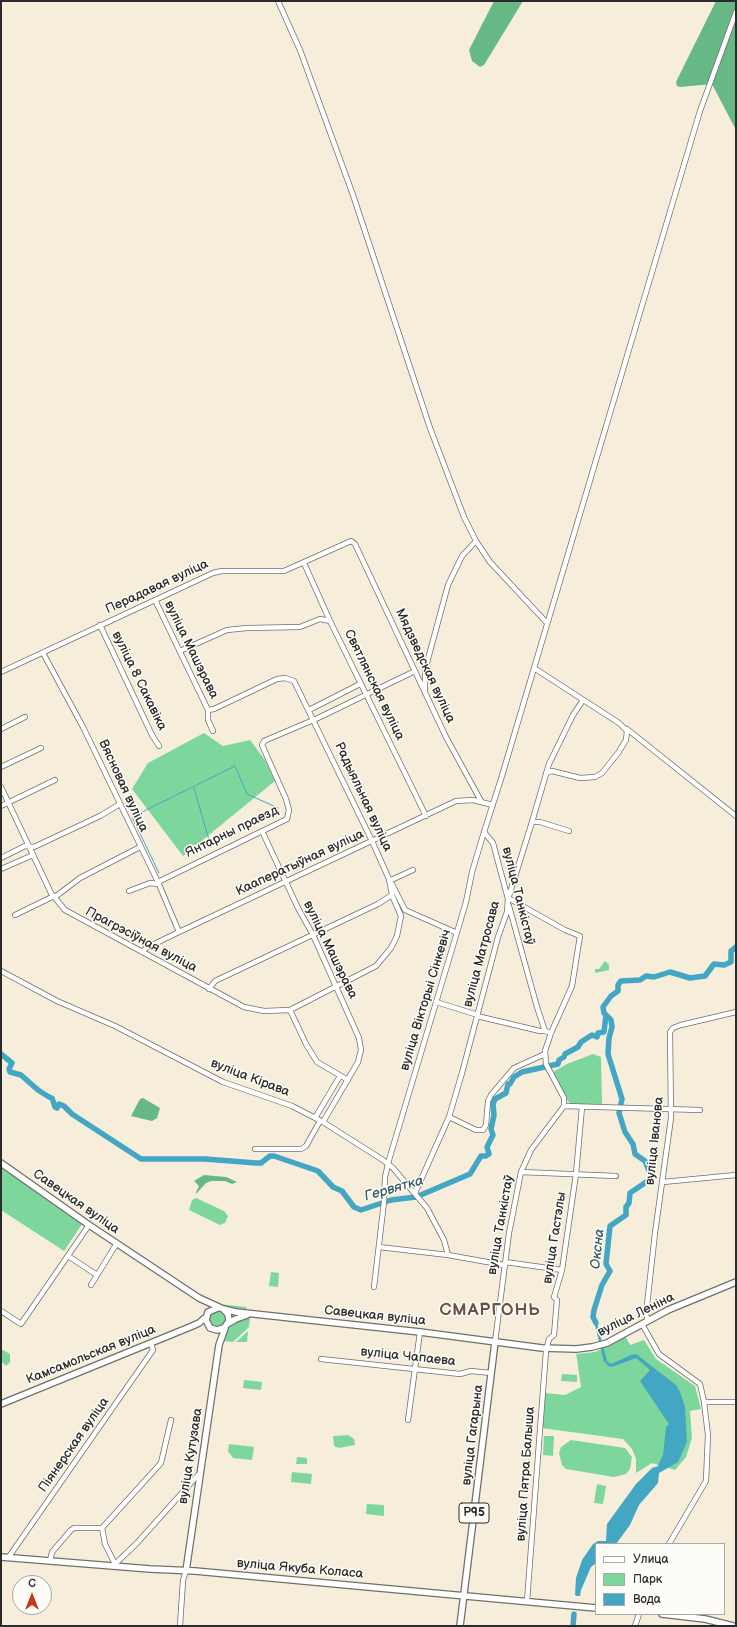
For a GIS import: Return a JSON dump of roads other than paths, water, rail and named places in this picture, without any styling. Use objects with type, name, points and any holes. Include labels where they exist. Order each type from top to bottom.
[{"type":"main road","name":"Савецкая вуліца","points":[[1,1163],[89,1225],[199,1298],[221,1308],[252,1314],[420,1332],[495,1342]]},
{"type":"main road","name":"вуліца Леніна","points":[[495,1342],[546,1349],[576,1349],[598,1346],[668,1310],[736,1282]]},
{"type":"main road","points":[[199,1298],[204,1304],[206,1316],[211,1328],[221,1330],[227,1325],[229,1317],[221,1308],[211,1309],[206,1316]]},
{"type":"main road","name":"Савецкая вуліца","points":[[227,1325],[236,1319],[252,1314]]},
{"type":"main road","name":"Камсамольская вуліца","points":[[1,1404],[190,1327],[199,1323],[206,1316]]},
{"type":"main road","name":"вуліца Кутузава","points":[[218,1345],[227,1325]]},
{"type":"main road","name":"Камсамольская вуліца","points":[[190,1327],[211,1328]]},
{"type":"main road","name":"вуліца Кутузава","points":[[186,1571],[198,1475],[204,1454],[218,1345],[217,1337],[211,1328]]},
{"type":"main road","name":"вуліца Гагарына","points":[[460,1626],[495,1342]]},
{"type":"main road","name":"вуліца Якуба Коласа","points":[[1,1557],[186,1571],[595,1608]]},
{"type":"main road","points":[[667,1615],[714,1624],[736,1625]]},
{"type":"street","points":[[278,1],[300,50],[353,195],[430,428],[464,517],[476,541],[506,581],[547,623]]},
{"type":"street","name":"вуліца Вікторыі Сінкевіч","points":[[374,1287],[384,1204],[383,1193],[388,1163],[457,933],[484,832],[700,111],[736,12]]},
{"type":"street","name":"Перадавая вуліца","points":[[1,672],[217,571],[280,571],[304,563],[351,541]]},
{"type":"street","name":"Мядзведская вуліца","points":[[351,541],[355,544],[446,737],[481,801]]},
{"type":"street","points":[[425,693],[424,673],[448,585],[462,556],[476,541]]},
{"type":"street","name":"Святлянская вуліца","points":[[304,563],[360,684],[426,816]]},
{"type":"street","name":"вуліца Машэрава","points":[[155,600],[208,710],[208,720],[213,732]]},
{"type":"street","points":[[180,651],[227,630],[300,627],[320,619],[325,613],[325,609]]},
{"type":"street","points":[[320,619],[330,621]]},
{"type":"street","name":"вуліца 8 Сакавіка","points":[[100,625],[152,735],[159,746]]},
{"type":"street","name":"Вясновая вуліца","points":[[43,653],[60,681],[120,804],[158,883],[179,932]]},
{"type":"street","points":[[534,668],[627,731],[736,816]]},
{"type":"street","points":[[314,719],[415,671]]},
{"type":"street","name":"Радыяльная вуліца","points":[[208,710],[220,706],[277,679],[285,678],[294,680],[314,719],[390,881],[392,896],[401,920]]},
{"type":"street","points":[[309,710],[360,684]]},
{"type":"street","name":"вуліца Матросава","points":[[416,1195],[449,1117],[498,937],[507,912],[508,899],[546,773],[564,732],[583,700]]},
{"type":"street","points":[[1,729],[25,717]]},
{"type":"street","name":"Янтарны праезд","points":[[129,891],[150,883],[158,883],[287,819],[289,814],[283,791],[262,743],[266,739],[314,719]]},
{"type":"street","points":[[546,773],[552,771],[580,778],[595,777],[602,773],[618,753],[627,731]]},
{"type":"street","points":[[1,767],[41,748]]},
{"type":"street","points":[[1,806],[55,780]]},
{"type":"street","name":"Прагрэсіўная вуліца","points":[[1,787],[54,896],[72,915],[210,989],[253,1010],[290,1010],[336,987]]},
{"type":"street","name":"Кааператыўная вуліца","points":[[142,952],[146,948],[179,932],[460,800],[481,801],[493,805]]},
{"type":"street","points":[[1,858],[26,846],[34,847],[120,804]]},
{"type":"street","points":[[532,822],[540,822],[569,830]]},
{"type":"street","name":"вуліца Машэрава","points":[[255,1149],[301,1149],[306,1146],[346,1085],[358,1062],[360,1046],[356,1029],[313,935],[285,882],[262,831]]},
{"type":"street","name":"вуліца Танкістаў","points":[[484,832],[493,843],[523,960],[545,1031]]},
{"type":"street","points":[[15,915],[54,896],[80,878],[140,847]]},
{"type":"street","points":[[2,867],[33,855]]},
{"type":"street","points":[[413,870],[390,881],[405,910],[457,933]]},
{"type":"street","points":[[210,989],[215,981],[392,896],[399,899]]},
{"type":"street","points":[[508,899],[510,898],[565,930],[580,936],[572,986],[551,1033],[545,1054],[546,1064],[564,1098],[564,1106],[670,1111],[700,1110]]},
{"type":"street","points":[[336,987],[372,969],[380,963],[397,936],[405,910]]},
{"type":"street","name":"вуліца Кірава","points":[[1,971],[57,1001],[115,1026],[223,1082],[281,1102],[315,1118],[388,1163],[416,1195],[434,1219],[444,1240],[448,1255]]},
{"type":"street","points":[[436,1002],[477,1016],[551,1033]]},
{"type":"street","points":[[290,1010],[313,1056],[319,1064],[348,1080]]},
{"type":"street","name":"вуліца Іванова","points":[[648,1320],[646,1314],[655,1233],[663,1182],[670,1111],[670,1032],[673,1028],[681,1025],[736,1012]]},
{"type":"street","points":[[449,1117],[476,1130],[483,1130],[486,1125],[488,1101],[491,1095],[514,1068],[545,1054]]},
{"type":"street","points":[[315,1118],[340,1076]]},
{"type":"street","name":"вуліца Танкістаў","points":[[495,1342],[504,1264],[521,1172],[531,1150],[564,1106]]},
{"type":"street","name":"вуліца Гастэлы","points":[[546,1349],[549,1339],[554,1335],[557,1300],[554,1297],[562,1270],[576,1174],[582,1108]]},
{"type":"street","name":"вуліца Гастэлы","points":[[521,1172],[616,1176]]},
{"type":"street","points":[[663,1182],[736,1175]]},
{"type":"street","points":[[1,1311],[21,1324],[89,1225]]},
{"type":"street","points":[[91,1284],[116,1243]]},
{"type":"street","points":[[379,1247],[448,1255],[504,1264],[562,1270]]},
{"type":"street","points":[[68,1256],[97,1275]]},
{"type":"street","points":[[642,1324],[659,1354],[700,1384],[704,1402],[708,1435],[706,1482],[670,1543]]},
{"type":"street","points":[[408,1420],[420,1332]]},
{"type":"street","name":"Піянерская вуліца","points":[[8,1558],[153,1350],[151,1343]]},
{"type":"street","name":"вуліца Пятра Балыша","points":[[527,1601],[546,1349]]},
{"type":"street","name":"вуліца Чапаева","points":[[321,1359],[460,1374],[472,1371],[491,1373]]},
{"type":"street","points":[[704,1402],[736,1402]]},
{"type":"street","points":[[50,1561],[52,1552],[74,1528],[102,1528],[161,1463],[171,1420]]},
{"type":"street","points":[[102,1528],[105,1544],[115,1565],[198,1475]]},
{"type":"street","points":[[180,1626],[183,1580],[186,1571]]},
{"type":"street","points":[[635,1626],[639,1615]]},
{"type":"water","points":[[593,1317],[596,1319],[607,1361],[604,1362]]},
{"type":"water","points":[[636,1354],[676,1385],[685,1407],[687,1442],[678,1462],[659,1473],[658,1483],[639,1505],[630,1525],[617,1543],[595,1543],[595,1564],[591,1567],[580,1596],[577,1596],[575,1595],[576,1578],[582,1560],[593,1544],[598,1541],[606,1541],[607,1524],[636,1484],[652,1468],[658,1466],[663,1455],[666,1427],[669,1424],[640,1381],[650,1370],[636,1358],[612,1367],[608,1366],[605,1362],[607,1361],[611,1364]]},
{"type":"waterway","points":[[159,873],[132,817],[235,766],[247,794],[278,808]]},
{"type":"waterway","points":[[194,788],[211,847]]},
{"type":"waterway","name":"Оксна","points":[[596,1323],[593,1317],[594,1310],[602,1285],[610,1271],[606,1264],[610,1226],[626,1215],[626,1207],[629,1203],[630,1193],[652,1178],[645,1161],[635,1154],[633,1144],[625,1132],[619,1113],[622,1099],[608,1054],[609,1038],[612,1027],[611,1020],[604,1013],[603,1007],[611,996],[618,991],[618,985],[621,981],[640,980],[646,976],[654,977],[670,972],[690,978],[705,976],[714,964],[724,965],[731,962],[731,951],[736,947]]},
{"type":"waterway","name":"Гервятка","points":[[1,1054],[12,1063],[9,1069],[10,1072],[21,1075],[38,1090],[52,1098],[55,1107],[57,1108],[59,1104],[64,1106],[72,1114],[141,1159],[205,1159],[261,1163],[270,1156],[274,1156],[318,1171],[333,1187],[342,1191],[354,1207],[361,1210],[391,1200],[416,1197],[470,1174],[481,1156],[486,1156],[489,1154],[487,1147],[493,1135],[491,1129],[494,1115],[493,1104],[495,1099],[506,1093],[508,1084],[510,1084],[514,1077],[522,1072],[558,1064],[559,1060],[564,1057],[565,1054],[578,1047],[581,1042],[592,1035],[597,1037],[598,1033],[604,1032],[606,1015]]},
{"type":"waterway","name":"Оксна","points":[[573,1626],[574,1614]]},
{"type":"district","name":"СМАРГОНЬ","points":[[490,1311]]}]
